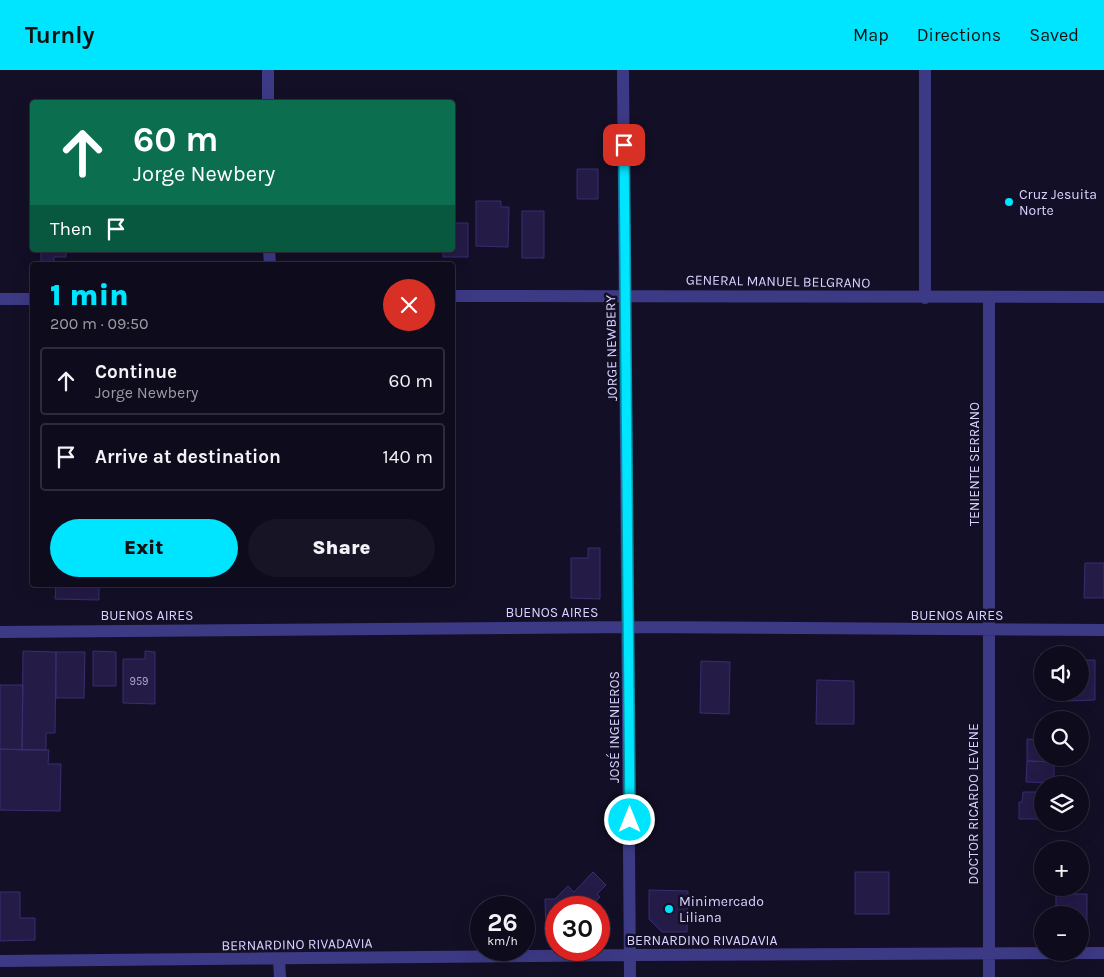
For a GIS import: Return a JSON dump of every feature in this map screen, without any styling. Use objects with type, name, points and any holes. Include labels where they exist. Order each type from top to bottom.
[{"type":"street","points":[[268,70],[268,100]]},
{"type":"street","name":"JORGE NEWBERY","points":[[623,70],[629,626]]},
{"type":"street","points":[[925,70],[925,298]]},
{"type":"street","name":"GENERAL MANUEL BELGRANO","points":[[455,296],[1104,297]]},
{"type":"street","name":"TENIENTE SERRANO","points":[[989,297],[989,630]]},
{"type":"street","points":[[0,299],[30,299]]},
{"type":"street","name":"BUENOS AIRES","points":[[0,632],[629,626],[1104,630]]},
{"type":"street","name":"JOSÉ INGENIEROS","points":[[629,626],[630,977]]},
{"type":"street","name":"DOCTOR RICARDO LEVENE","points":[[989,630],[989,977]]},
{"type":"street","name":"BERNARDINO RIVADAVIA","points":[[0,961],[280,960],[630,955],[1104,954]]},
{"type":"street","points":[[280,960],[280,977]]},
{"type":"building","points":[[577,169],[598,169],[598,199],[577,199]]},
{"type":"building","points":[[476,201],[501,201],[501,207],[509,207],[508,247],[476,246]]},
{"type":"building","points":[[522,211],[544,211],[544,258],[522,258]]},
{"type":"building","points":[[455,223],[468,223],[468,257],[443,257],[443,252],[455,252]]},
{"type":"building","points":[[41,252],[66,252],[66,257],[54,257],[54,262],[41,262]]},
{"type":"building","points":[[588,548],[600,548],[600,599],[571,598],[571,558],[588,558]]},
{"type":"building","points":[[1085,563],[1104,563],[1104,598],[1084,598]]},
{"type":"building","points":[[56,587],[99,587],[99,600],[55,599]]},
{"type":"building","points":[[23,651],[56,652],[55,733],[46,733],[46,750],[22,750]]},
{"type":"building","points":[[93,651],[116,652],[116,686],[93,686]]},
{"type":"building","points":[[145,651],[155,652],[155,704],[123,703],[123,659],[145,659]]},
{"type":"building","points":[[56,652],[85,652],[84,698],[56,698]]},
{"type":"building","points":[[1089,660],[1095,660],[1095,700],[1089,700]]},
{"type":"building","points":[[701,661],[730,662],[729,714],[700,713]]},
{"type":"building","points":[[817,680],[854,681],[854,724],[816,724]]},
{"type":"building","points":[[0,685],[23,685],[22,750],[0,749]]},
{"type":"building","points":[[1027,739],[1034,739],[1034,761],[1027,761]]},
{"type":"building","points":[[0,749],[49,750],[48,764],[61,764],[60,811],[0,810]]},
{"type":"building","points":[[1027,761],[1034,761],[1034,766],[1054,766],[1054,776],[1034,776],[1034,782],[1026,782]]},
{"type":"building","points":[[1023,792],[1034,792],[1034,819],[1019,819],[1019,802],[1022,802]]},
{"type":"building","points":[[593,872],[606,885],[597,894],[599,896],[558,896],[568,886],[574,892]]},
{"type":"building","points":[[855,872],[889,872],[889,914],[855,914]]},
{"type":"building","points":[[649,890],[688,891],[687,932],[662,932],[649,919]]},
{"type":"building","points":[[0,892],[20,892],[20,918],[35,918],[35,940],[0,941]]},
{"type":"building","points":[[1056,896],[1087,896],[1087,906],[1056,906]]},
{"type":"place","name":"Cruz Jesuita Norte","points":[[1009,202]]},
{"type":"place","name":"Minimercado Liliana","points":[[669,909]]},
{"type":"route","points":[[624,145],[630,820]]}]
